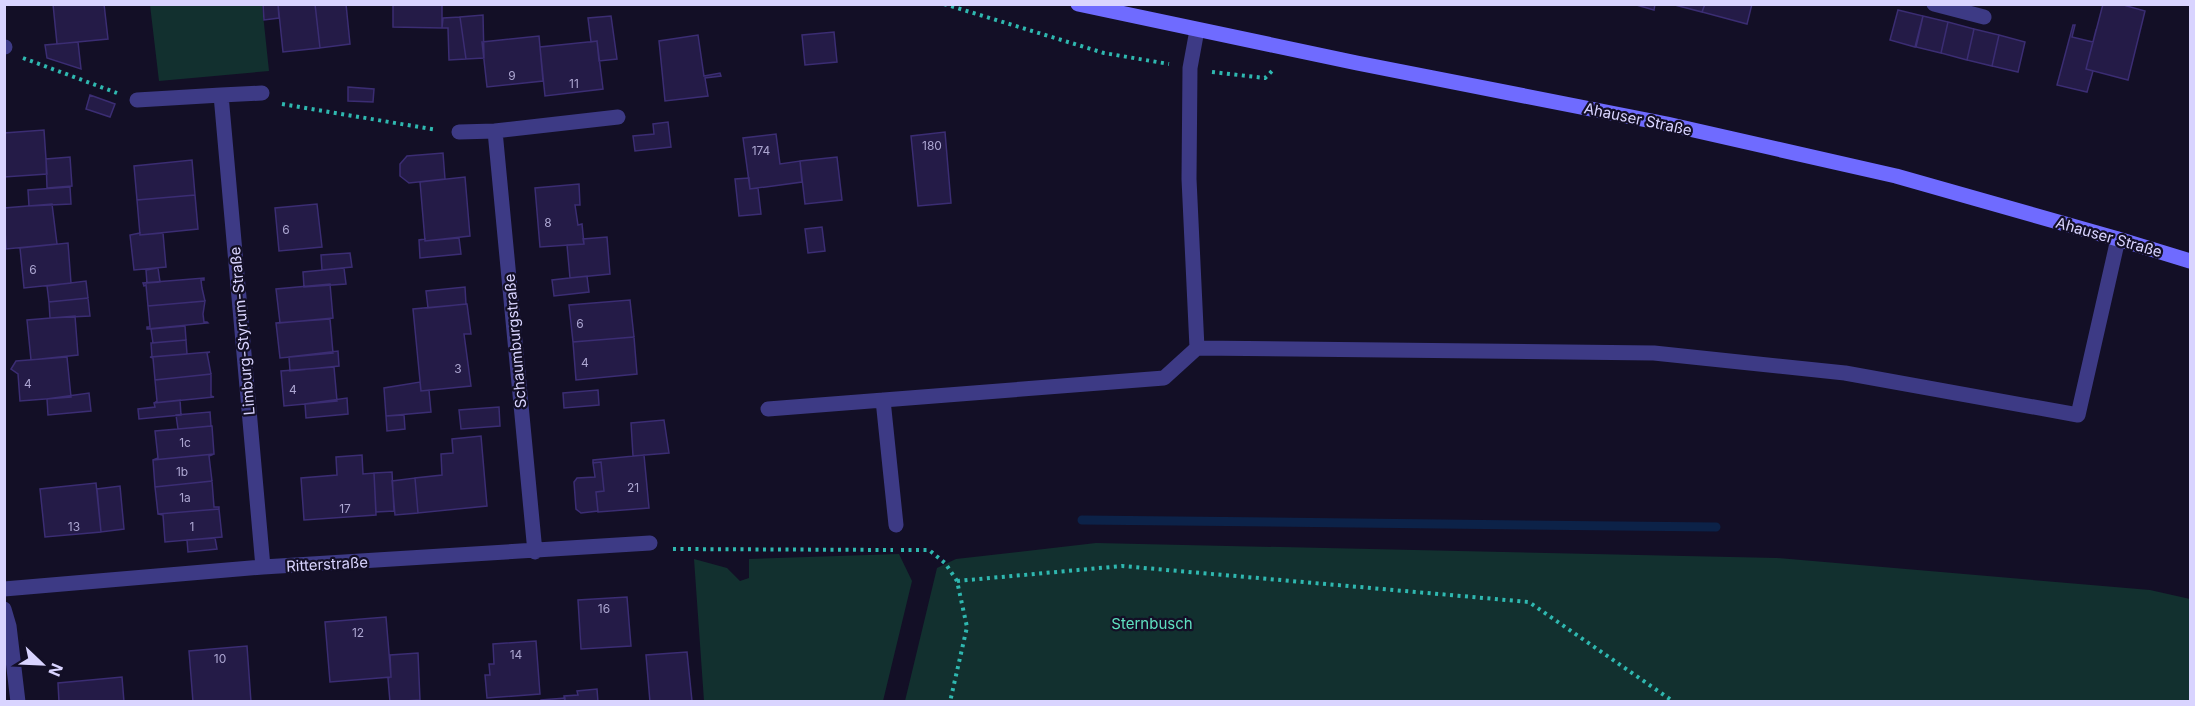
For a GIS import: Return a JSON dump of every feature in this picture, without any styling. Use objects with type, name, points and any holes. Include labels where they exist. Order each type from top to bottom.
[{"type":"main road","name":"Ahauser Straße","points":[[1078,4],[1667,124],[1862,168],[2190,261]]},
{"type":"street","points":[[1934,4],[1984,17]]},
{"type":"street","points":[[1197,30],[1190,68],[1189,179],[1197,348]]},
{"type":"street","points":[[137,100],[262,93]]},
{"type":"street","name":"Limburg-Styrum-Straße","points":[[221,95],[263,567]]},
{"type":"street","points":[[459,132],[495,131],[618,117]]},
{"type":"street","name":"Schaumburgstraße","points":[[495,131],[535,552]]},
{"type":"street","points":[[768,409],[1164,378],[1197,348],[1653,353],[1845,373],[2078,415],[2118,239]]},
{"type":"street","points":[[883,400],[896,525]]},
{"type":"street","name":"Ritterstraße","points":[[4,589],[263,567],[535,552],[650,543]]},
{"type":"street","points":[[4,609],[9,626],[18,702]]},
{"type":"path","points":[[944,4],[1104,53],[1265,78],[1296,50]]},
{"type":"path","points":[[5,47],[19,57],[137,100]]},
{"type":"path","points":[[262,93],[277,103],[444,132],[459,132]]},
{"type":"path","points":[[650,543],[674,550],[929,550],[945,562],[957,580],[967,627],[950,702]]},
{"type":"path","points":[[957,580],[1122,567],[1529,602],[1674,702]]},
{"type":"green space","points":[[150,5],[262,5],[269,71],[159,81]]},
{"type":"green space","name":"Sternbusch","points":[[1096,543],[1777,558],[2150,590],[2190,599],[2190,701],[905,701],[937,568],[956,559]]},
{"type":"green space","points":[[899,554],[912,581],[883,701],[704,701],[694,559],[727,568],[740,581],[749,578],[749,559]]},
{"type":"building","points":[[53,4],[104,4],[108,39],[57,44]]},
{"type":"building","points":[[263,4],[278,4],[279,18],[264,20]]},
{"type":"building","points":[[278,4],[315,4],[320,48],[283,52]]},
{"type":"building","points":[[315,4],[346,4],[350,44],[320,48]]},
{"type":"building","points":[[393,4],[442,4],[442,28],[393,27]]},
{"type":"building","points":[[1633,4],[1655,4],[1654,10]]},
{"type":"building","points":[[1671,4],[1705,4],[1702,12]]},
{"type":"building","points":[[1705,4],[1752,4],[1747,24],[1702,12]]},
{"type":"building","points":[[2103,4],[2120,4],[2145,11],[2128,80],[2086,69]]},
{"type":"building","points":[[1898,10],[1923,16],[1915,47],[1890,40]]},
{"type":"building","points":[[483,15],[484,58],[466,59],[460,17]]},
{"type":"building","points":[[611,16],[617,59],[599,61],[597,41],[591,42],[588,18]]},
{"type":"building","points":[[1923,16],[1948,22],[1941,53],[1916,47]]},
{"type":"building","points":[[460,17],[466,59],[449,60],[448,28],[442,28],[443,18]]},
{"type":"building","points":[[1948,22],[1974,29],[1967,60],[1941,53]]},
{"type":"building","points":[[2073,25],[2075,25],[2072,37],[2093,42],[2086,69],[2093,71],[2087,92],[2057,85]]},
{"type":"building","points":[[1974,29],[1999,35],[1992,66],[1967,60]]},
{"type":"building","points":[[834,32],[837,62],[805,65],[802,35]]},
{"type":"building","points":[[698,35],[704,76],[720,73],[721,76],[705,78],[708,96],[665,101],[659,41]]},
{"type":"building","points":[[1999,35],[2025,42],[2018,72],[1992,66]]},
{"type":"building","points":[[539,36],[543,81],[487,87],[482,42]]},
{"type":"building","points":[[597,41],[603,89],[545,96],[540,47]]},
{"type":"building","points":[[78,42],[81,69],[47,58],[45,45]]},
{"type":"building","points":[[348,87],[374,89],[373,102],[348,101]]},
{"type":"building","points":[[90,95],[115,104],[110,117],[86,109]]},
{"type":"building","points":[[668,122],[671,147],[635,151],[633,136],[654,134],[653,124]]},
{"type":"building","points":[[44,130],[47,174],[4,177],[4,133]]},
{"type":"building","points":[[945,132],[951,203],[918,206],[911,136]]},
{"type":"building","points":[[776,134],[780,164],[800,161],[802,182],[750,189],[743,138]]},
{"type":"building","points":[[443,153],[445,179],[409,183],[400,176],[400,164],[407,156]]},
{"type":"building","points":[[70,157],[72,186],[47,188],[46,159]]},
{"type":"building","points":[[837,157],[842,200],[805,204],[800,161]]},
{"type":"building","points":[[192,160],[195,195],[137,200],[134,166]]},
{"type":"building","points":[[465,177],[470,236],[425,241],[420,182]]},
{"type":"building","points":[[749,178],[750,189],[758,188],[761,214],[739,216],[735,179]]},
{"type":"building","points":[[579,184],[580,205],[575,205],[578,225],[582,224],[584,244],[540,247],[535,188]]},
{"type":"building","points":[[70,187],[71,204],[29,206],[28,190]]},
{"type":"building","points":[[195,195],[198,229],[140,235],[137,200]]},
{"type":"building","points":[[52,204],[57,244],[6,249],[4,208]]},
{"type":"building","points":[[317,204],[322,247],[279,251],[275,208]]},
{"type":"building","points":[[822,227],[825,251],[808,253],[805,229]]},
{"type":"building","points":[[140,233],[140,235],[163,233],[166,267],[134,270],[130,235]]},
{"type":"building","points":[[607,237],[610,274],[570,278],[567,245],[584,244],[583,239]]},
{"type":"building","points":[[459,238],[461,254],[420,258],[419,240]]},
{"type":"building","points":[[68,243],[71,283],[24,288],[20,248]]},
{"type":"building","points":[[350,253],[352,267],[322,270],[321,255]]},
{"type":"building","points":[[158,268],[160,282],[147,283],[146,270]]},
{"type":"building","points":[[344,268],[346,284],[304,287],[303,272]]},
{"type":"building","points":[[587,276],[589,292],[554,296],[552,280]]},
{"type":"building","points":[[204,278],[201,280],[205,301],[148,306],[146,285],[144,286],[143,283]]},
{"type":"building","points":[[86,281],[88,298],[49,302],[47,286]]},
{"type":"building","points":[[330,284],[333,318],[280,323],[276,289]]},
{"type":"building","points":[[465,287],[466,304],[428,308],[426,291]]},
{"type":"building","points":[[88,298],[90,316],[50,318],[49,302]]},
{"type":"building","points":[[630,300],[634,337],[573,342],[569,305]]},
{"type":"building","points":[[205,301],[204,322],[208,323],[147,329],[150,327],[148,306]]},
{"type":"building","points":[[467,304],[471,334],[464,334],[471,386],[421,391],[413,309]]},
{"type":"building","points":[[75,316],[78,355],[31,360],[27,320]]},
{"type":"building","points":[[330,319],[333,353],[280,358],[276,323]]},
{"type":"building","points":[[185,326],[186,340],[153,343],[151,329]]},
{"type":"building","points":[[634,337],[637,374],[576,380],[573,342]]},
{"type":"building","points":[[186,340],[187,354],[152,357],[151,343]]},
{"type":"building","points":[[338,351],[339,366],[290,371],[289,357]]},
{"type":"building","points":[[210,352],[207,353],[211,374],[155,380],[153,358],[150,357]]},
{"type":"building","points":[[67,357],[71,397],[20,401],[18,374],[11,369],[16,361]]},
{"type":"building","points":[[334,367],[337,401],[284,406],[281,371]]},
{"type":"building","points":[[211,374],[211,396],[214,397],[154,403],[157,401],[155,380]]},
{"type":"building","points":[[420,382],[421,391],[429,390],[431,412],[386,416],[384,388]]},
{"type":"building","points":[[598,390],[599,405],[564,408],[563,393]]},
{"type":"building","points":[[89,393],[91,411],[48,415],[47,399]]},
{"type":"building","points":[[347,398],[348,414],[306,418],[305,404]]},
{"type":"building","points":[[180,400],[181,415],[139,419],[138,409],[155,407],[154,403]]},
{"type":"building","points":[[499,407],[500,426],[461,429],[459,410]]},
{"type":"building","points":[[210,412],[211,426],[178,429],[176,415]]},
{"type":"building","points":[[404,415],[405,429],[387,431],[386,416]]},
{"type":"building","points":[[664,420],[669,453],[633,456],[631,423]]},
{"type":"building","points":[[212,426],[214,454],[153,460],[158,458],[155,431]]},
{"type":"building","points":[[481,436],[487,506],[418,513],[415,478],[442,475],[441,454],[453,453],[452,439]]},
{"type":"building","points":[[214,454],[209,456],[212,481],[155,487],[153,460]]},
{"type":"building","points":[[362,455],[363,474],[374,473],[376,515],[304,520],[301,478],[337,475],[336,457]]},
{"type":"building","points":[[644,455],[649,508],[598,512],[596,492],[604,491],[601,462],[593,463],[593,460]]},
{"type":"building","points":[[601,462],[604,491],[596,492],[598,511],[581,513],[576,509],[574,482],[577,478],[595,477],[593,463]]},
{"type":"building","points":[[392,472],[394,511],[376,512],[374,473]]},
{"type":"building","points":[[415,478],[418,513],[395,515],[392,481]]},
{"type":"building","points":[[212,481],[214,507],[219,507],[219,509],[158,514],[155,487]]},
{"type":"building","points":[[96,483],[101,532],[45,537],[40,489]]},
{"type":"building","points":[[120,486],[124,529],[101,532],[97,489]]},
{"type":"building","points":[[219,509],[222,537],[165,542],[163,515],[158,514]]},
{"type":"building","points":[[215,538],[217,549],[188,552],[187,540]]},
{"type":"building","points":[[627,597],[631,646],[581,649],[578,600]]},
{"type":"building","points":[[386,617],[391,677],[330,682],[325,622]]},
{"type":"building","points":[[536,641],[540,694],[487,698],[485,675],[490,675],[489,664],[494,664],[493,644]]},
{"type":"building","points":[[247,646],[251,702],[193,702],[189,651]]},
{"type":"building","points":[[687,652],[692,701],[650,702],[646,655]]},
{"type":"building","points":[[418,653],[420,700],[390,702],[388,678],[391,677],[390,655]]},
{"type":"building","points":[[122,677],[124,702],[59,702],[58,683]]},
{"type":"building","points":[[597,689],[598,702],[565,702],[564,696],[578,695],[577,691]]},
{"type":"building","points":[[565,698],[565,702],[541,702],[541,700]]},
{"type":"waterway","points":[[1082,520],[1716,527]]}]
